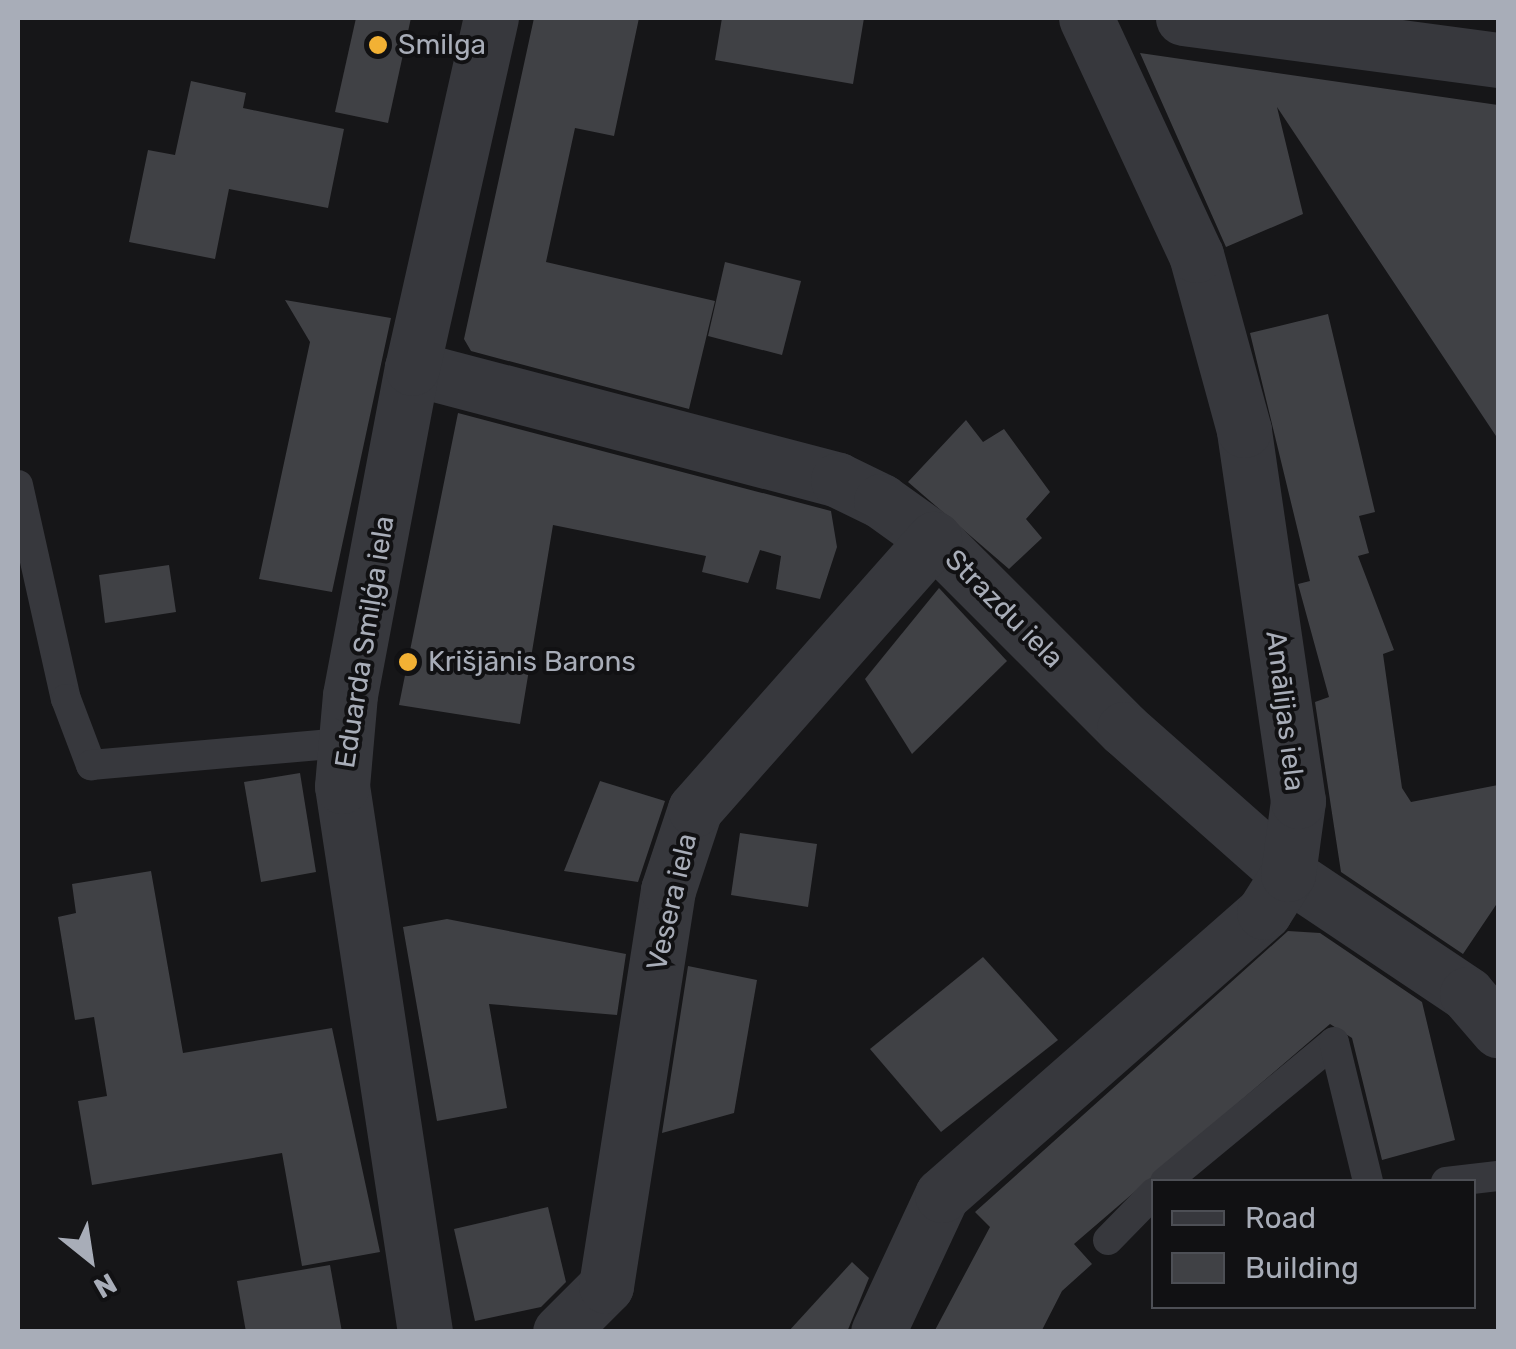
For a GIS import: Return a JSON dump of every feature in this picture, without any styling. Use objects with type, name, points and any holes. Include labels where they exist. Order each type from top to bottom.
[{"type":"street","name":"Eduarda Smiļģa iela","points":[[425,1332],[350,879],[345,743],[412,368],[491,18]]},
{"type":"street","name":"Amālijas iela","points":[[878,1332],[942,1196],[1110,1070],[1264,912],[1288,874],[1298,802],[1244,430],[1196,255],[1086,18]]},
{"type":"street","points":[[1183,18],[1498,60]]},
{"type":"street","name":"Strazdu iela","points":[[412,368],[838,480],[934,539],[1124,729],[1288,874],[1467,994],[1498,1030]]},
{"type":"street","name":"Vesera iela","points":[[560,1332],[606,1286],[668,890],[695,809],[934,539]]},
{"type":"lane","points":[[18,485],[66,699],[92,765],[345,743]]},
{"type":"lane","points":[[1167,1179],[1185,1155],[1334,1042],[1367,1179]]},
{"type":"lane","points":[[1472,1179],[1498,1176]]},
{"type":"lane","points":[[1108,1240],[1151,1197]]},
{"type":"building","points":[[356,18],[411,18],[388,123],[335,112]]},
{"type":"building","points":[[534,18],[639,18],[614,136],[575,128],[546,262],[715,301],[689,409],[471,351],[464,339]]},
{"type":"building","points":[[722,18],[864,18],[853,84],[715,60]]},
{"type":"building","points":[[1140,53],[1498,105],[1498,439],[1277,107],[1303,214],[1226,247]]},
{"type":"building","points":[[191,81],[246,93],[243,108],[344,129],[328,208],[229,189],[215,259],[129,242],[148,150],[175,155]]},
{"type":"building","points":[[725,262],[801,281],[782,355],[708,336]]},
{"type":"building","points":[[285,300],[391,318],[332,592],[259,579],[310,342]]},
{"type":"building","points":[[1328,314],[1375,512],[1359,516],[1369,553],[1358,556],[1394,650],[1383,654],[1402,788],[1411,802],[1498,785],[1498,902],[1463,954],[1341,872],[1315,702],[1329,697],[1298,584],[1310,581],[1250,333]]},
{"type":"building","points":[[458,413],[831,511],[837,547],[820,599],[776,589],[781,556],[760,550],[748,583],[702,572],[706,556],[553,525],[520,724],[399,705]]},
{"type":"building","points":[[966,420],[983,442],[1004,429],[1050,492],[1026,519],[1042,538],[1009,569],[908,482]]},
{"type":"building","points":[[169,565],[176,612],[105,623],[99,575]]},
{"type":"building","points":[[939,588],[1007,661],[912,754],[865,679]]},
{"type":"building","points":[[300,773],[316,872],[261,882],[244,782]]},
{"type":"building","points":[[600,781],[665,801],[638,882],[564,871]]},
{"type":"building","points":[[740,833],[817,844],[808,907],[731,895]]},
{"type":"building","points":[[151,871],[183,1053],[332,1028],[380,1252],[302,1266],[282,1153],[92,1185],[78,1101],[107,1096],[94,1017],[75,1020],[58,917],[76,913],[72,884]]},
{"type":"building","points":[[447,919],[626,954],[617,1015],[489,1004],[507,1108],[437,1121],[403,927]]},
{"type":"building","points":[[1288,931],[1320,933],[1422,1002],[1455,1140],[1382,1160],[1352,1038],[1330,1024],[1074,1244],[1092,1264],[1062,1291],[1041,1332],[934,1332],[990,1227],[975,1212]]},
{"type":"building","points":[[983,957],[1058,1040],[941,1132],[870,1049]]},
{"type":"building","points":[[688,966],[757,980],[734,1113],[662,1133]]},
{"type":"building","points":[[548,1207],[566,1282],[541,1307],[475,1321],[454,1229]]},
{"type":"building","points":[[852,1262],[869,1278],[847,1332],[788,1332]]},
{"type":"building","points":[[330,1265],[342,1332],[246,1332],[237,1281]]},
{"type":"place","name":"Smilga","points":[[378,45]]},
{"type":"place","name":"Krišjānis Barons","points":[[408,662]]}]
